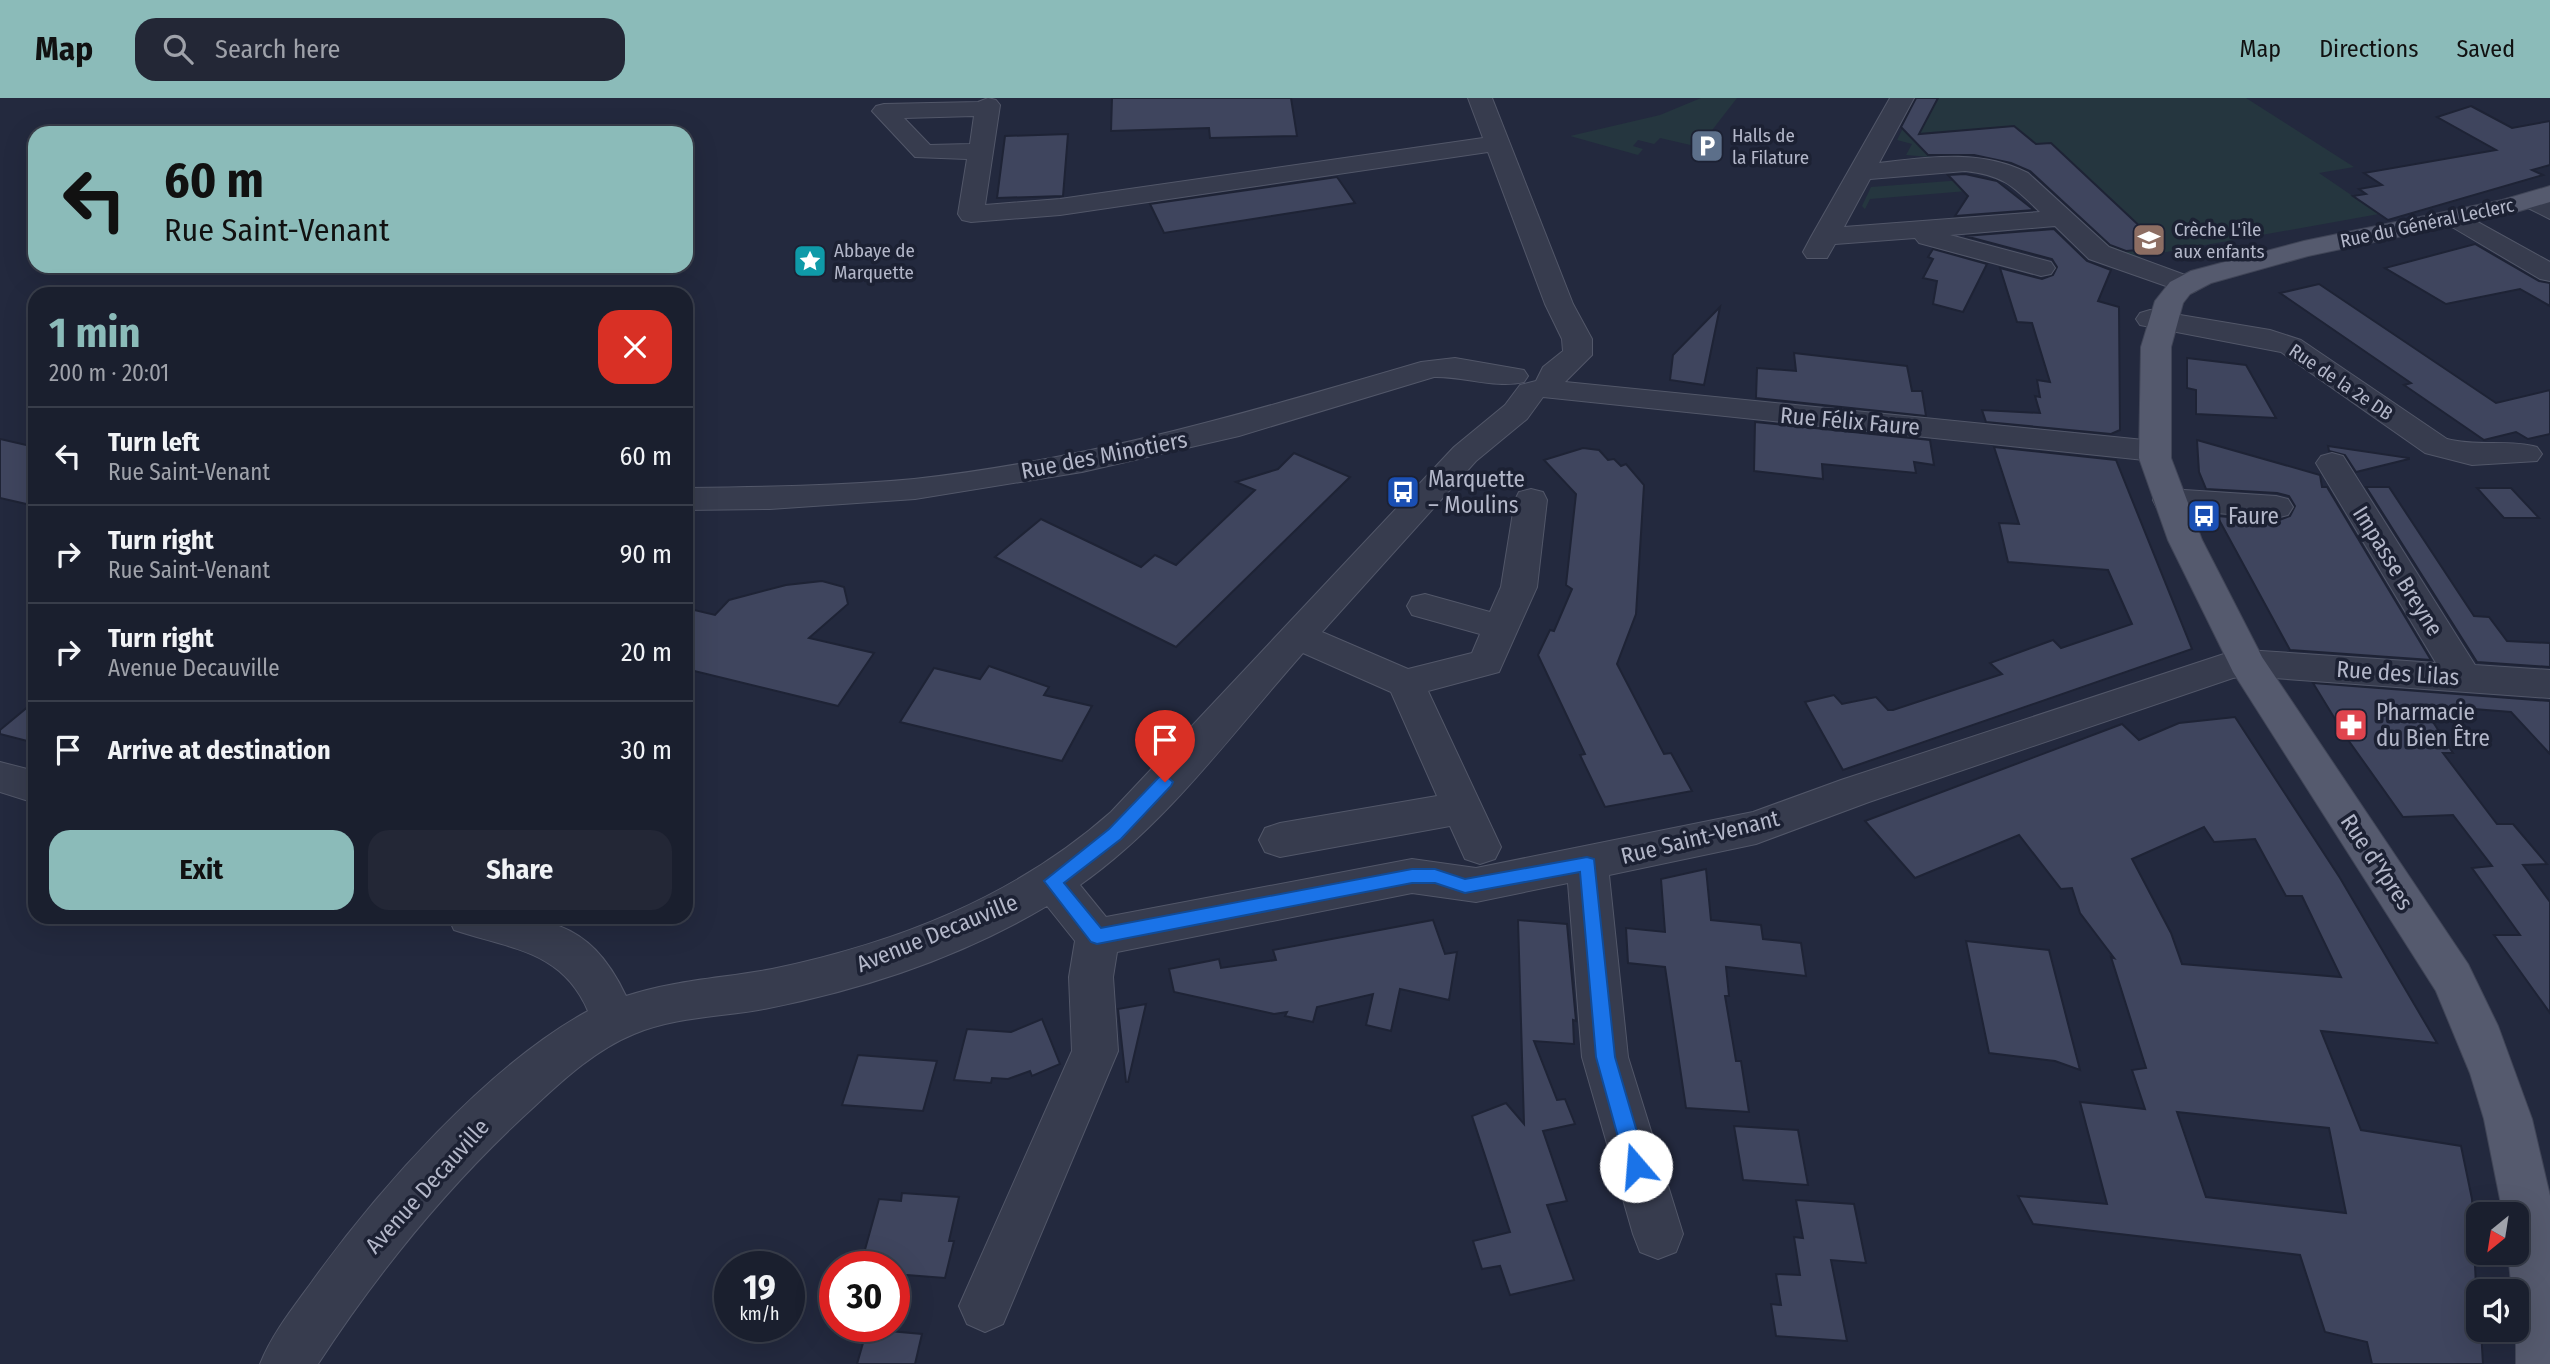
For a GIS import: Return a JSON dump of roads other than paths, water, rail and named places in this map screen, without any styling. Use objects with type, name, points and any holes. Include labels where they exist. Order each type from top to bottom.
[{"type":"main road","name":"Rue du Général Leclerc","points":[[2155,382],[2156,320],[2169,301],[2177,282],[2304,249],[2544,202]]},
{"type":"main road","name":"Rue d'Ypres","points":[[2155,382],[2154,450],[2169,500],[2185,540],[2246,663],[2452,978],[2475,1021],[2502,1091],[2524,1178],[2540,1294],[2543,1364]]},
{"type":"street","points":[[1480,98],[1559,304],[1579,348],[1577,355],[1535,381]]},
{"type":"street","points":[[1902,98],[1821,244],[1905,230],[2058,218]]},
{"type":"street","points":[[899,127],[985,123],[971,214],[1060,206],[1498,143]]},
{"type":"street","points":[[1861,172],[1974,164],[1992,167],[2019,178],[2058,218],[2107,258],[2177,282]]},
{"type":"street","points":[[2456,218],[2546,285]]},
{"type":"street","points":[[1905,230],[2041,268]]},
{"type":"street","name":"Rue de la 2e DB","points":[[2156,320],[2270,339],[2291,346],[2436,446],[2472,455],[2538,453],[2550,475]]},
{"type":"street","name":"Rue des Minotiers","points":[[693,499],[770,498],[915,489],[1082,462],[1228,429],[1439,367],[1464,368],[1535,381]]},
{"type":"street","name":"Rue Félix Faure","points":[[1535,381],[2154,450]]},
{"type":"street","name":"Avenue Decauville","points":[[287,1364],[354,1268],[456,1149],[542,1069],[615,1021],[646,1010],[773,988],[846,970],[975,923],[1052,881],[1098,849],[1134,815],[1465,454],[1516,412],[1535,381]]},
{"type":"street","name":"Impasse Breyne","points":[[2332,463],[2464,678]]},
{"type":"street","points":[[1298,636],[1406,683],[1486,663],[1519,587],[1531,500]]},
{"type":"street","points":[[2169,500],[2276,507]]},
{"type":"street","points":[[1425,606],[1502,628]]},
{"type":"street","name":"Rue des Lilas","points":[[2246,663],[2550,684]]},
{"type":"street","name":"Rue Saint-Venant","points":[[1094,957],[1412,876],[1435,876],[1465,886],[1587,864],[1756,828],[2216,668],[2246,663]]},
{"type":"street","points":[[1406,683],[1480,847]]},
{"type":"street","points":[[0,777],[28,785]]},
{"type":"street","points":[[1280,840],[1463,808]]},
{"type":"street","points":[[1587,864],[1605,1057],[1658,1234]]},
{"type":"street","points":[[985,1306],[1095,1051],[1094,957],[1052,881]]},
{"type":"street","points":[[492,924],[531,936],[582,961],[604,995],[615,1021]]},
{"type":"place","name":"Halls de la Filature","points":[[1707,146]]},
{"type":"place","name":"Crèche L'île aux enfants","points":[[2149,240]]},
{"type":"place","name":"Abbaye de Marquette","points":[[810,261]]},
{"type":"place","name":"Marquette – Moulins","points":[[1403,492]]},
{"type":"place","name":"Faure","points":[[2204,516]]},
{"type":"place","name":"Pharmacie du Bien Être","points":[[2351,725]]}]
